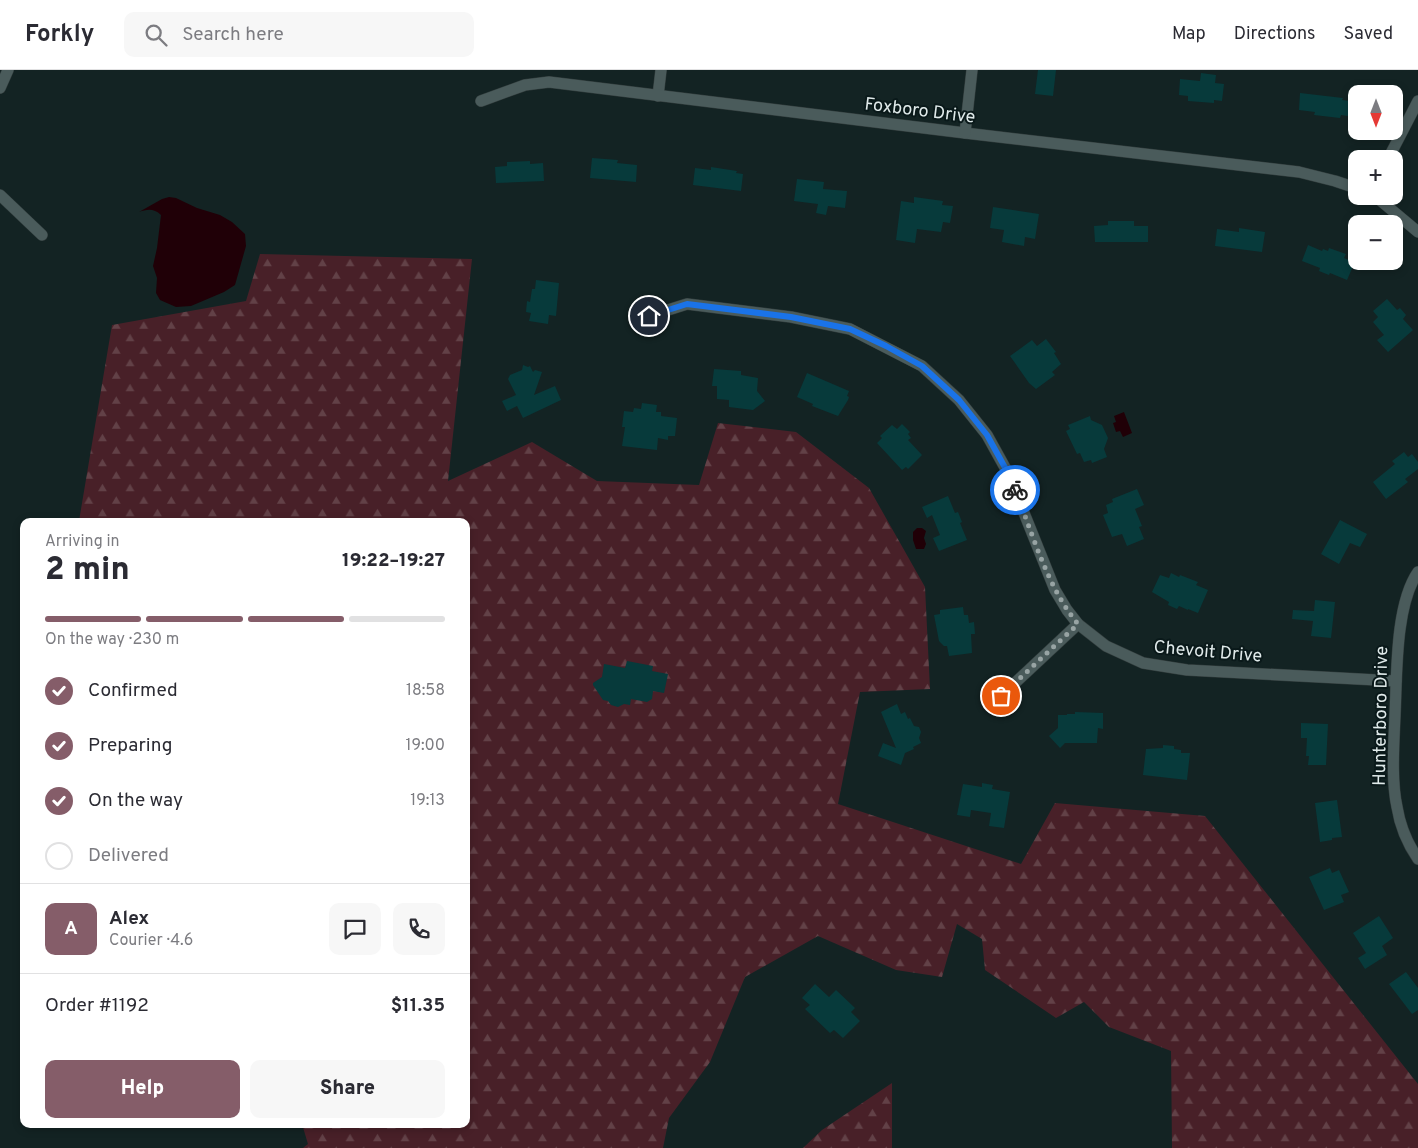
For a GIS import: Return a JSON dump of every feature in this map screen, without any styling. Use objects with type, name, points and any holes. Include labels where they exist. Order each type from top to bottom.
[{"type":"street","points":[[0,88],[8,70]]},
{"type":"street","points":[[658,96],[662,70]]},
{"type":"street","points":[[965,134],[972,70]]},
{"type":"street","name":"Foxboro Drive","points":[[481,101],[525,85],[549,82],[965,134],[1299,172],[1348,186]]},
{"type":"street","points":[[1393,150],[1418,101]]},
{"type":"street","points":[[0,194],[42,235]]},
{"type":"street","points":[[1386,205],[1418,232]]},
{"type":"street","name":"Chevoit Drive","points":[[649,316],[687,304],[791,317],[850,329],[922,366],[959,400],[987,435],[1008,473],[1055,590],[1066,610],[1078,624],[1106,646],[1143,663],[1187,670],[1396,681]]},
{"type":"street","name":"Hunterboro Drive","points":[[1418,572],[1406,600],[1400,630],[1396,681],[1394,756],[1396,806],[1407,842],[1418,859]]},
{"type":"street","points":[[1001,696],[1078,624]]},
{"type":"green space","points":[[260,254],[472,259],[448,481],[532,442],[597,481],[699,485],[718,423],[796,432],[869,488],[925,587],[930,689],[860,692],[838,804],[1021,864],[1055,803],[1205,816],[1418,1084],[1418,1148],[1172,1148],[1171,1051],[1109,1027],[1084,1002],[1056,1018],[985,970],[982,939],[957,924],[942,977],[896,970],[818,936],[745,977],[710,1062],[669,1118],[663,1148],[303,1148],[308,1144],[303,1128],[470,1128],[470,518],[80,518],[112,325],[246,301]]},
{"type":"green space","points":[[892,1083],[892,1148],[803,1148],[822,1130]]},
{"type":"shaded area","points":[[169,197],[220,215],[232,222],[245,234],[246,246],[235,285],[224,292],[191,306],[176,307],[160,300],[156,293],[157,278],[153,266],[161,215],[156,211],[150,210],[139,212]]},
{"type":"shaded area","points":[[1124,412],[1132,433],[1123,437],[1120,431],[1116,432],[1113,423],[1116,422],[1114,416]]},
{"type":"shaded area","points":[[917,528],[922,528],[926,531],[924,549],[916,549],[913,540],[913,532]]},
{"type":"building","points":[[1038,70],[1056,70],[1053,96],[1035,94]]},
{"type":"building","points":[[1201,73],[1216,75],[1215,83],[1224,84],[1222,101],[1214,100],[1214,103],[1188,101],[1188,96],[1179,95],[1180,79],[1200,81]]},
{"type":"building","points":[[1300,93],[1343,98],[1342,100],[1348,101],[1348,116],[1341,115],[1340,118],[1314,115],[1315,112],[1299,110]]},
{"type":"building","points":[[592,158],[618,160],[617,163],[637,165],[636,182],[590,178]]},
{"type":"building","points":[[530,161],[530,164],[543,163],[544,181],[496,183],[495,167],[507,166],[507,162]]},
{"type":"building","points":[[711,167],[737,171],[736,173],[743,174],[741,191],[693,185],[695,168],[711,170]]},
{"type":"building","points":[[797,179],[824,182],[823,189],[847,191],[845,208],[828,206],[826,215],[816,213],[818,204],[794,201]]},
{"type":"building","points":[[914,197],[943,201],[942,205],[953,206],[950,223],[943,222],[941,232],[917,229],[915,243],[896,240],[901,201],[914,203]]},
{"type":"building","points":[[993,207],[1039,214],[1035,239],[1025,237],[1024,246],[1002,242],[1004,230],[990,228]]},
{"type":"building","points":[[1108,221],[1134,221],[1134,226],[1148,226],[1148,242],[1095,242],[1094,226],[1108,225]]},
{"type":"building","points":[[1239,228],[1265,232],[1262,252],[1215,246],[1217,229],[1239,232]]},
{"type":"building","points":[[1308,245],[1322,251],[1323,249],[1328,251],[1329,248],[1346,254],[1344,258],[1348,260],[1348,270],[1351,270],[1347,280],[1319,271],[1320,268],[1302,261]]},
{"type":"building","points":[[536,280],[559,283],[556,316],[549,315],[548,324],[529,321],[531,313],[526,312],[527,301],[530,302]]},
{"type":"building","points":[[1387,299],[1397,310],[1400,308],[1406,315],[1403,319],[1413,330],[1388,352],[1377,340],[1384,335],[1373,322],[1378,317],[1373,311]]},
{"type":"building","points":[[1046,339],[1056,352],[1054,353],[1061,364],[1052,372],[1055,375],[1036,389],[1029,383],[1010,356],[1032,340],[1037,346]]},
{"type":"building","points":[[523,365],[530,366],[533,372],[535,370],[542,372],[534,395],[555,386],[561,400],[523,418],[517,406],[507,411],[502,401],[516,395],[508,379],[510,375],[522,370]]},
{"type":"building","points":[[714,369],[741,371],[741,375],[758,378],[757,391],[765,401],[753,410],[729,407],[729,400],[717,399],[717,386],[712,386]]},
{"type":"building","points":[[807,373],[849,391],[848,400],[838,416],[812,406],[813,404],[797,397]]},
{"type":"building","points":[[642,403],[657,405],[656,412],[661,412],[661,416],[677,418],[675,436],[668,436],[668,440],[658,438],[657,450],[622,446],[625,427],[622,427],[624,411],[633,412],[634,408],[641,409]]},
{"type":"building","points":[[1090,416],[1091,420],[1102,425],[1108,438],[1104,449],[1107,457],[1092,463],[1091,460],[1084,462],[1080,453],[1077,454],[1066,431],[1070,429],[1068,425]]},
{"type":"building","points":[[902,424],[910,432],[908,434],[911,438],[908,440],[922,455],[908,469],[906,467],[902,470],[877,443],[882,438],[880,436],[892,425],[897,429]]},
{"type":"building","points":[[1404,452],[1408,457],[1412,454],[1418,462],[1418,469],[1405,479],[1408,482],[1386,499],[1373,482],[1395,464],[1392,461]]},
{"type":"building","points":[[1137,489],[1144,505],[1135,509],[1142,526],[1139,527],[1144,539],[1127,546],[1122,534],[1112,537],[1103,515],[1108,513],[1106,505],[1113,502],[1112,499]]},
{"type":"building","points":[[948,496],[955,513],[958,512],[967,540],[939,551],[933,538],[940,535],[932,515],[927,518],[922,507]]},
{"type":"building","points":[[1340,520],[1367,534],[1360,547],[1350,543],[1339,564],[1321,554]]},
{"type":"building","points":[[1171,573],[1198,582],[1196,585],[1208,590],[1198,613],[1179,606],[1177,609],[1168,605],[1169,602],[1152,592],[1160,575],[1169,578]]},
{"type":"building","points":[[1315,600],[1335,602],[1331,638],[1311,636],[1313,621],[1292,619],[1293,610],[1314,611]]},
{"type":"building","points":[[963,607],[964,615],[968,615],[969,623],[974,622],[975,634],[971,634],[972,653],[949,656],[947,646],[944,646],[939,641],[934,615],[940,614],[940,610]]},
{"type":"building","points":[[627,661],[653,666],[652,671],[668,674],[664,693],[653,691],[652,699],[647,702],[631,699],[630,705],[624,704],[618,707],[603,700],[593,683],[602,677],[604,664],[625,668]]},
{"type":"building","points":[[897,704],[901,714],[905,712],[908,719],[910,718],[914,726],[919,727],[921,732],[919,738],[921,743],[905,753],[901,765],[878,756],[883,743],[896,748],[881,712]]},
{"type":"building","points":[[1075,712],[1103,713],[1103,729],[1098,728],[1097,743],[1065,743],[1060,748],[1049,736],[1058,728],[1058,715],[1075,714]]},
{"type":"building","points":[[1301,723],[1328,724],[1326,765],[1308,765],[1309,756],[1306,756],[1307,738],[1301,738]]},
{"type":"building","points":[[1163,745],[1174,746],[1174,749],[1181,750],[1181,753],[1190,753],[1187,780],[1143,775],[1146,749],[1163,748]]},
{"type":"building","points":[[982,783],[993,785],[992,789],[1010,792],[1004,828],[989,826],[991,813],[971,810],[970,817],[957,815],[963,784],[982,787]]},
{"type":"building","points":[[1337,800],[1342,837],[1320,842],[1315,803]]},
{"type":"building","points":[[1330,868],[1332,873],[1339,870],[1349,892],[1341,895],[1344,902],[1324,910],[1309,877]]},
{"type":"building","points":[[1379,916],[1393,938],[1382,946],[1387,955],[1365,969],[1358,958],[1366,953],[1353,933]]},
{"type":"building","points":[[1406,972],[1418,988],[1418,1010],[1412,1014],[1389,984]]},
{"type":"building","points":[[815,984],[829,997],[836,990],[855,1008],[851,1012],[860,1021],[843,1038],[834,1030],[830,1033],[805,1009],[810,1005],[802,998]]},
{"type":"way so far","points":[[1001,696],[1078,624],[1066,610],[1055,590],[1015,490]]},
{"type":"route","points":[[649,316],[687,304],[791,317],[850,329],[886,346],[922,366],[959,400],[987,435],[1015,490]]}]
